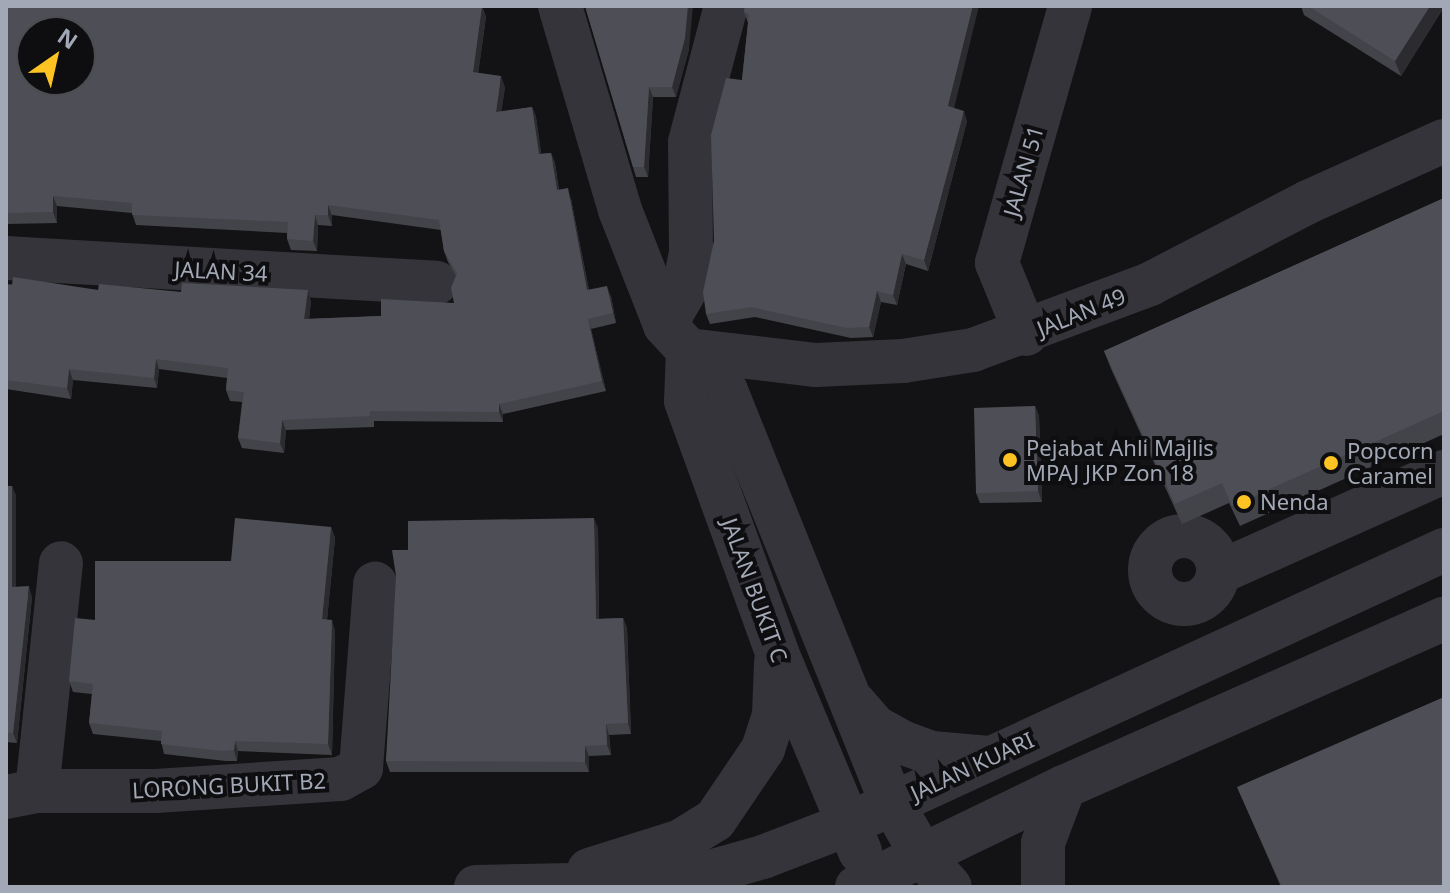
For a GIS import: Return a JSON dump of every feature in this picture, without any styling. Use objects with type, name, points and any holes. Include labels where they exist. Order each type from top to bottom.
[{"type":"street","name":"JALAN BUKIT C","points":[[560,6],[620,210],[677,338],[686,401],[777,653],[872,885]]},
{"type":"street","points":[[677,338],[691,252],[690,142],[726,6]]},
{"type":"street","name":"JALAN 51","points":[[1026,334],[997,263],[1070,6]]},
{"type":"street","name":"JALAN 49","points":[[677,338],[816,365],[889,362],[973,350],[1026,334],[1150,284],[1308,202],[1444,141]]},
{"type":"street","name":"JALAN 34","points":[[6,258],[436,283]]},
{"type":"street","name":"JALAN BUKIT C","points":[[677,338],[726,391],[854,702],[892,803],[936,872]]},
{"type":"street","points":[[1220,572],[1443,475]]},
{"type":"street","name":"JALAN KUARI","points":[[476,887],[671,883],[763,857],[846,825],[1444,550]]},
{"type":"street","points":[[22,777],[61,563]]},
{"type":"street","name":"LORONG BUKIT B2","points":[[22,777],[156,791],[341,779],[361,768],[375,584]]},
{"type":"street","points":[[872,885],[936,872],[1064,787],[1444,619]]},
{"type":"street","points":[[537,887],[681,841],[715,820],[763,749],[774,715],[777,653]]},
{"type":"street","points":[[854,702],[875,727],[904,743],[932,753],[989,758]]},
{"type":"street","points":[[1043,887],[1043,843],[1064,787]]},
{"type":"building","points":[[6,6],[482,6],[473,72],[501,76],[496,112],[532,107],[539,154],[551,153],[557,190],[568,188],[587,290],[607,286],[613,313],[588,319],[602,381],[499,404],[499,412],[370,411],[370,416],[282,420],[280,443],[238,438],[244,392],[226,390],[228,368],[156,359],[154,378],[69,369],[67,388],[6,380],[6,285],[12,285],[13,277],[98,290],[99,284],[181,292],[182,283],[308,290],[304,319],[381,316],[381,299],[454,303],[451,288],[457,273],[444,251],[439,220],[328,205],[328,215],[315,215],[313,241],[287,239],[288,222],[132,215],[132,203],[53,196],[53,212],[6,213]]},
{"type":"building","points":[[585,6],[688,6],[685,38],[672,87],[649,87],[644,167],[633,167]]},
{"type":"building","points":[[745,6],[973,6],[948,106],[964,111],[924,260],[902,254],[893,295],[877,291],[869,327],[847,328],[751,307],[706,314],[703,292],[714,241],[711,135],[726,78],[742,80],[749,14],[744,12]]},
{"type":"building","points":[[1308,6],[1430,6],[1395,61]]},
{"type":"building","points":[[1444,198],[1444,411],[1232,506],[1222,483],[1175,504],[1104,351]]},
{"type":"building","name":"Pejabat Ahli Majlis MPAJ JKP Zon 18","points":[[1035,406],[1038,491],[976,493],[974,408]]},
{"type":"building","points":[[6,486],[12,486],[12,587],[29,586],[13,733],[6,732]]},
{"type":"building","points":[[235,518],[331,527],[322,619],[332,620],[328,744],[235,741],[234,750],[222,751],[161,744],[162,731],[89,723],[93,684],[69,681],[75,618],[95,620],[95,561],[231,561]]},
{"type":"building","points":[[594,518],[596,619],[623,618],[628,723],[606,724],[607,745],[585,746],[585,762],[386,761],[396,576],[392,550],[408,550],[408,521]]},
{"type":"building","points":[[1444,697],[1444,887],[1282,887],[1237,787]]},
{"type":"place","name":"Pejabat Ahli Majlis MPAJ JKP Zon 18","points":[[1010,460]]},
{"type":"place","name":"Popcorn Caramel","points":[[1331,463]]},
{"type":"place","name":"Nenda","points":[[1244,502]]}]
